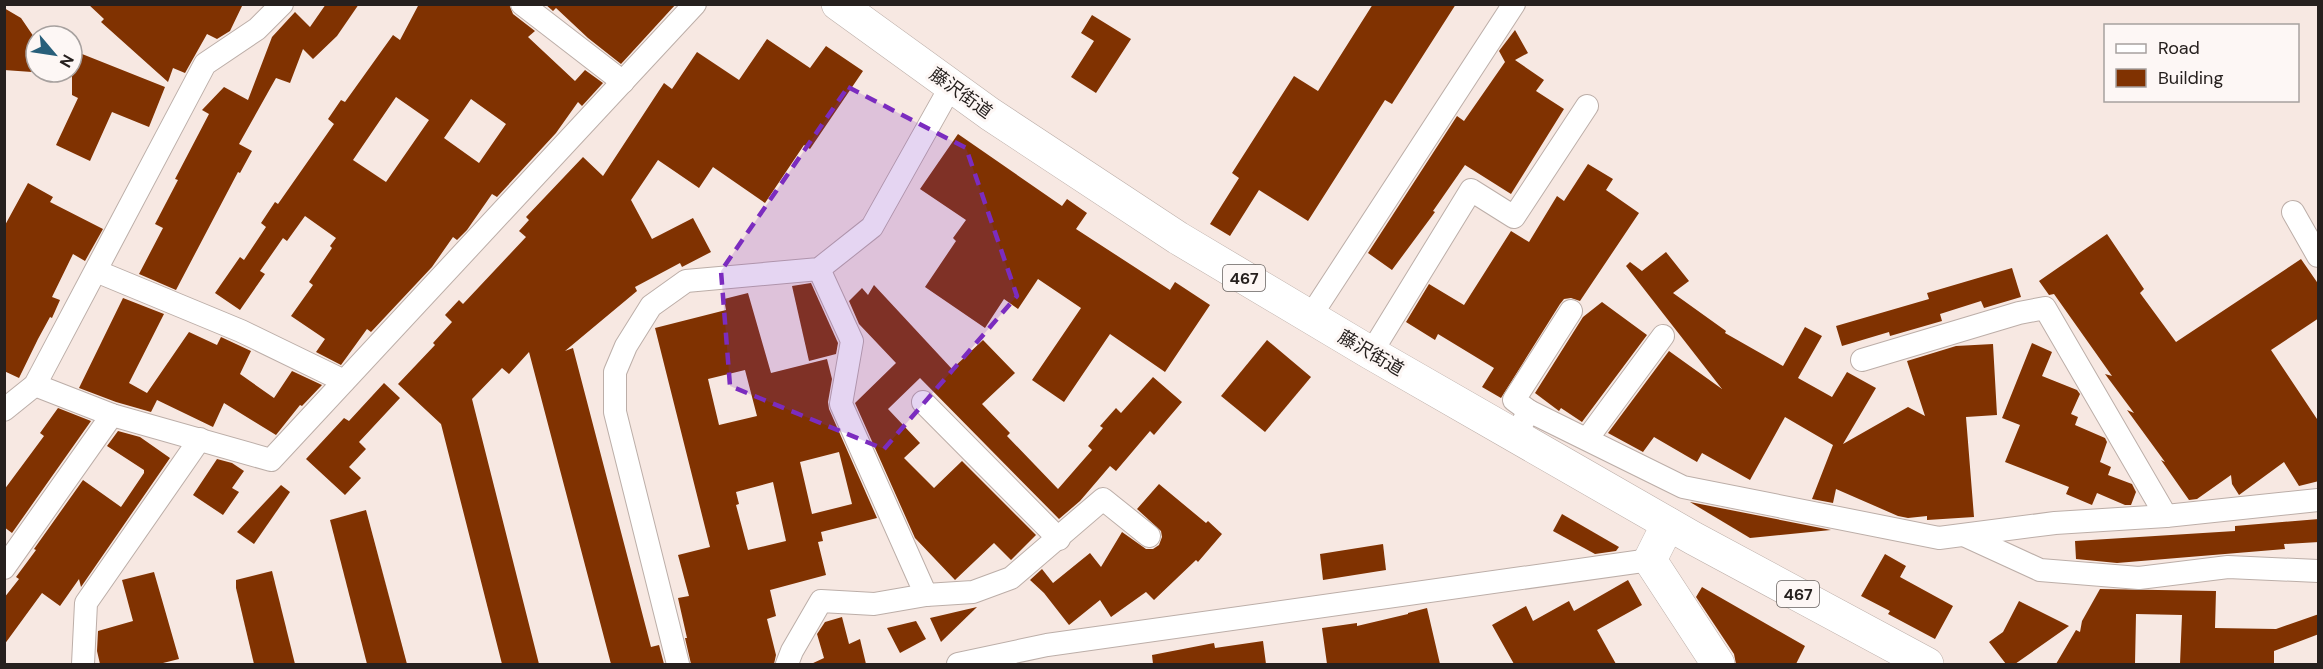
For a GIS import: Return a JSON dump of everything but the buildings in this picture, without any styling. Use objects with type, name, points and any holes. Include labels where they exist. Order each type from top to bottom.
[{"type":"main road","name":"藤沢街道","points":[[838,4],[951,86],[1168,231],[1371,353],[1522,423],[1668,524],[1911,661]]},
{"type":"main road","points":[[1668,524],[1650,560],[1718,664]]},
{"type":"street","points":[[4,410],[34,386],[205,64],[258,29],[282,4]]},
{"type":"street","points":[[522,4],[623,81]]},
{"type":"street","points":[[34,386],[112,415],[271,460],[694,4]]},
{"type":"street","points":[[1310,317],[1514,4]]},
{"type":"street","points":[[678,664],[615,412],[615,372],[626,346],[651,306],[686,280],[819,269],[872,227],[951,86]]},
{"type":"street","points":[[1371,353],[1471,190],[1514,217],[1587,106]]},
{"type":"street","points":[[2293,212],[2317,251]]},
{"type":"street","points":[[819,269],[852,341],[841,404],[926,596]]},
{"type":"street","points":[[96,271],[241,331],[344,381]]},
{"type":"street","points":[[1862,360],[2019,313],[2045,308],[2166,516]]},
{"type":"street","points":[[1571,311],[1514,400],[1522,423],[1587,439],[1683,487],[1940,538],[2055,523],[2166,516],[2319,500]]},
{"type":"street","points":[[1587,439],[1663,336]]},
{"type":"street","points":[[923,402],[1059,539]]},
{"type":"street","points":[[4,568],[112,415]]},
{"type":"street","points":[[83,664],[86,603],[200,440]]},
{"type":"street","points":[[787,664],[821,601],[874,604],[973,592],[1011,578],[1103,499],[1149,536]]},
{"type":"street","points":[[1966,536],[2040,570],[2139,578],[2228,567],[2319,571]]},
{"type":"street","points":[[958,664],[1047,645],[1650,560]]},
{"type":"highlighted area","points":[[848,87],[966,148],[1017,296],[884,449],[730,386],[721,271]]}]
